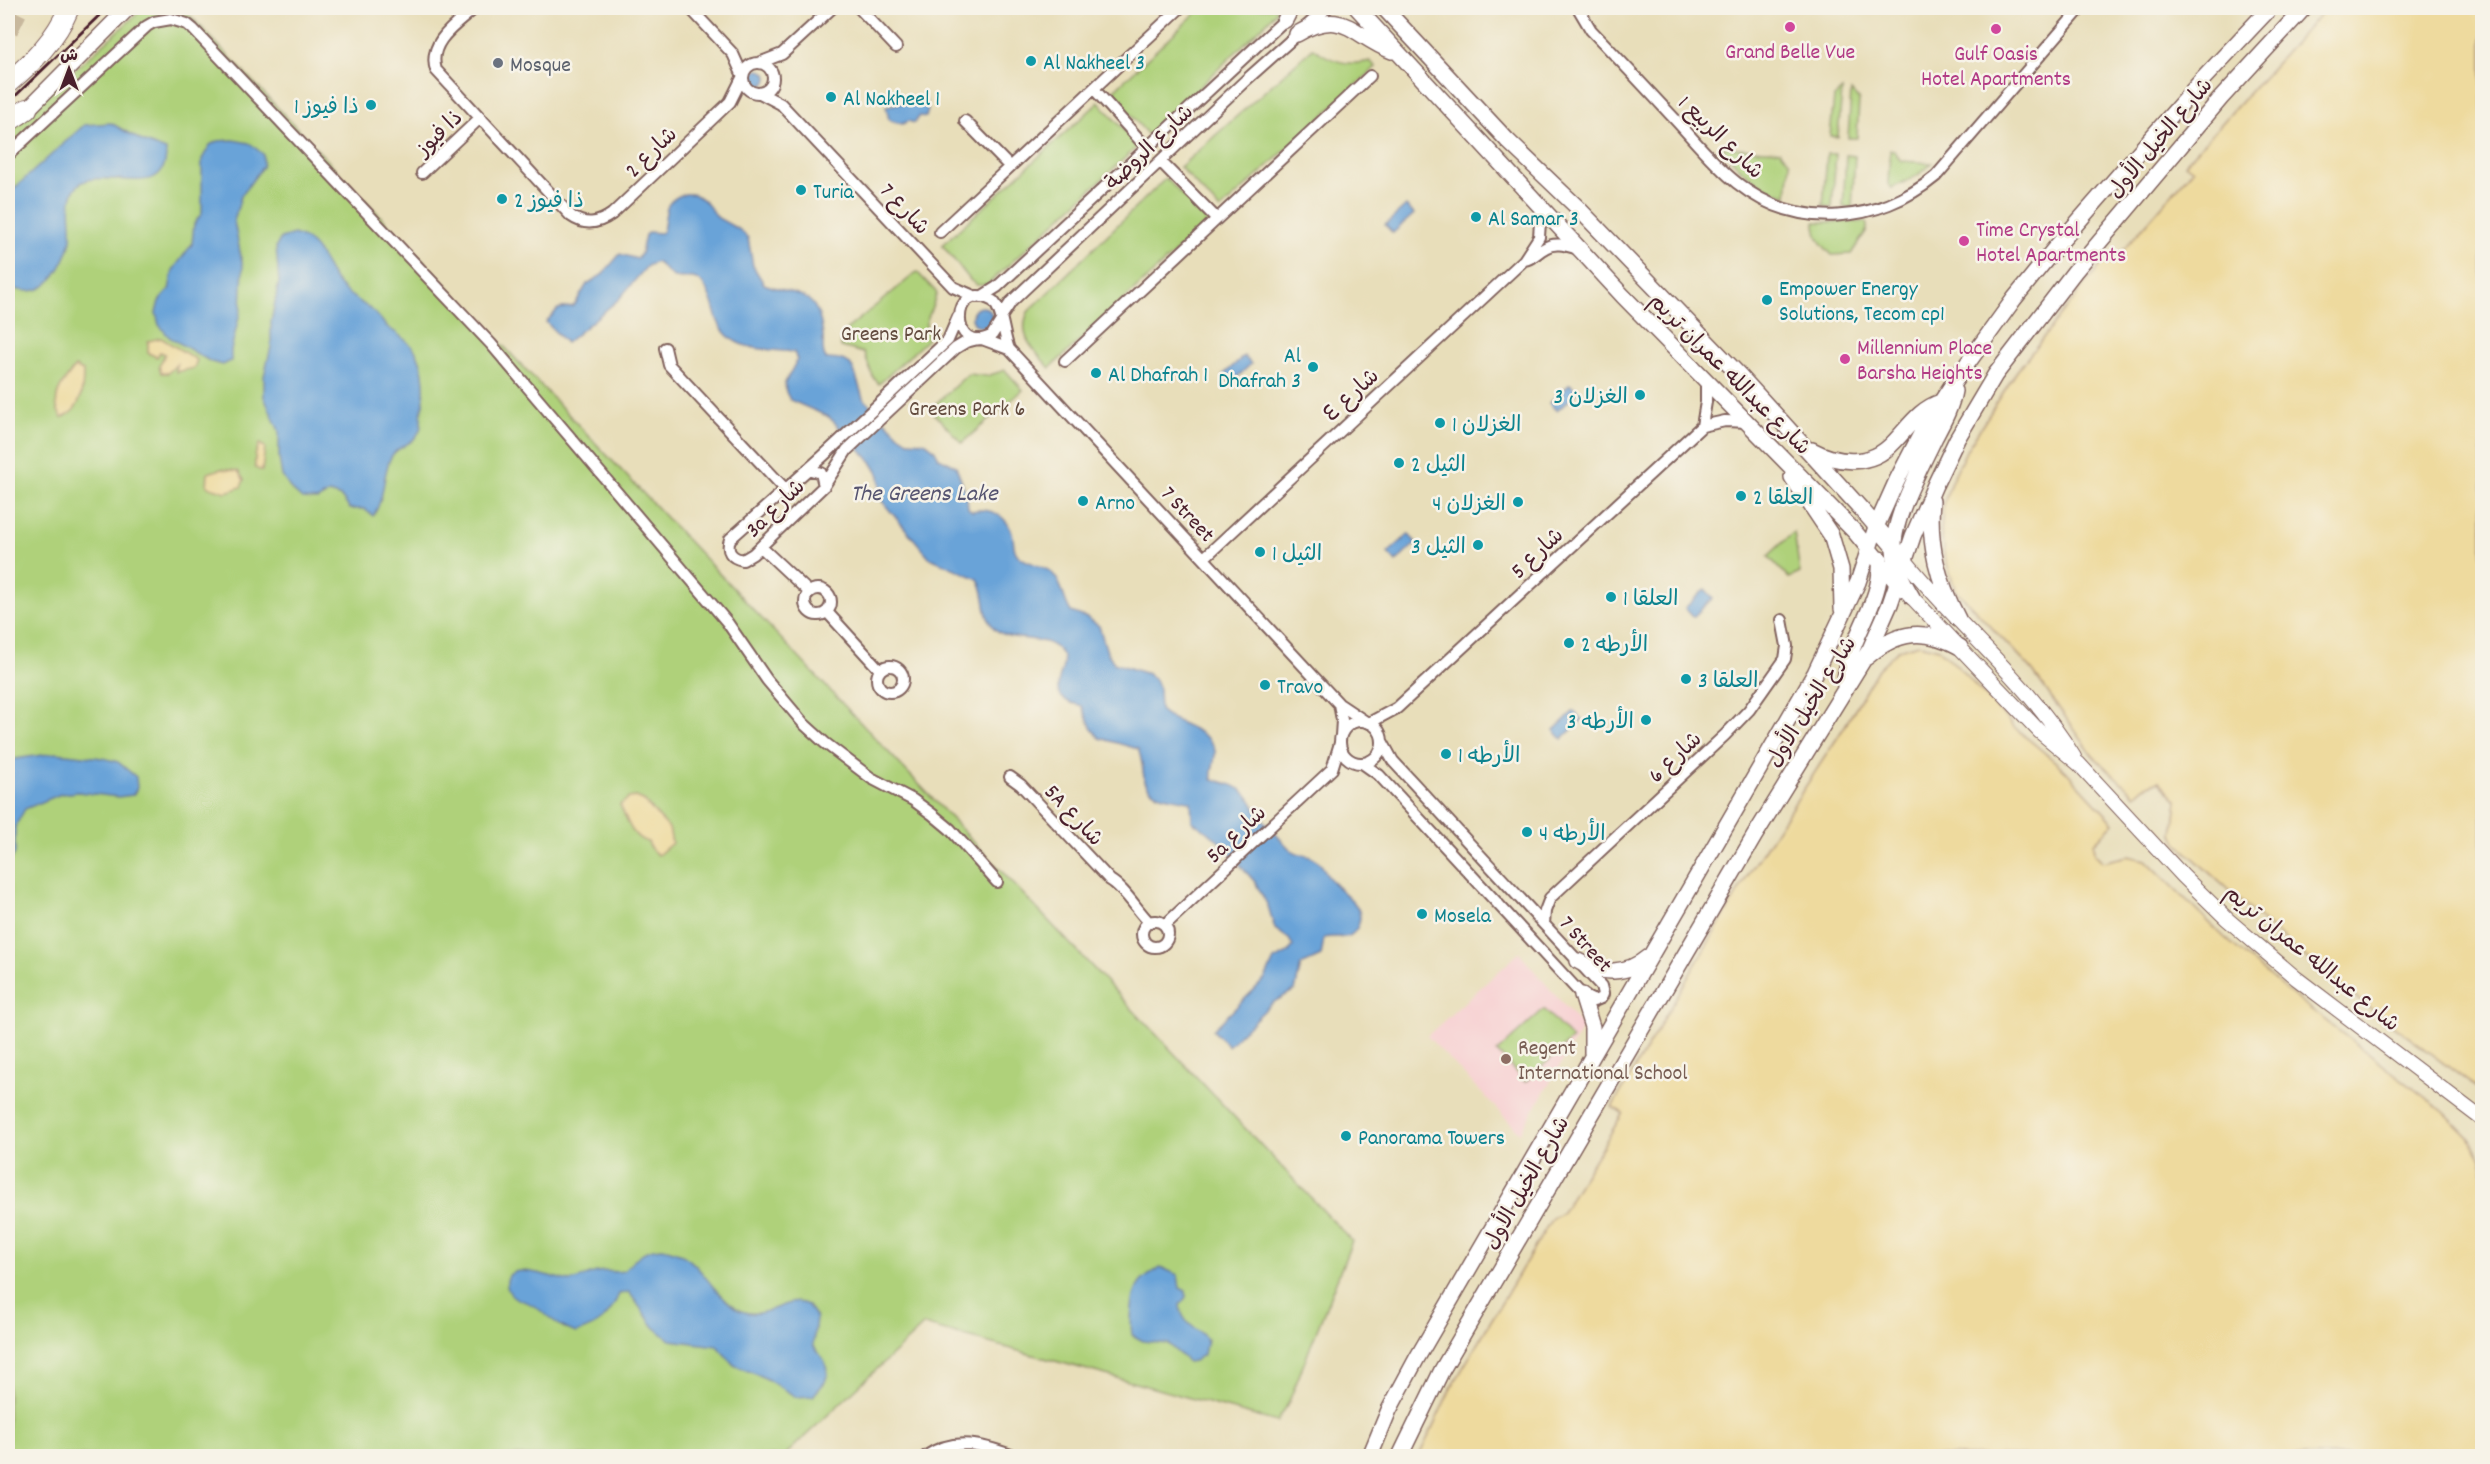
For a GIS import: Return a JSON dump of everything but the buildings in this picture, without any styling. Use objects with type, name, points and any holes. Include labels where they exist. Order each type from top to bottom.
[{"type":"highway","points":[[8,83],[41,52],[69,8]]},
{"type":"highway","points":[[8,122],[27,109]]},
{"type":"main road","points":[[8,129],[128,8]]},
{"type":"main road","name":"شارع عبدالله عمران تريم","points":[[1357,8],[1580,249],[1783,457],[1870,549],[1880,563],[1901,573]]},
{"type":"main road","name":"شارع عبدالله عمران تريم","points":[[1384,8],[1507,140],[1577,207],[1802,444],[1863,511],[1875,530],[1894,548]]},
{"type":"main road","points":[[1394,8],[1402,27]]},
{"type":"main road","name":"شارع الخيل الأول","points":[[1370,1456],[1389,1410],[1412,1366],[1815,673],[1858,582],[1875,530],[1910,455],[1954,381],[2014,299],[2085,212],[2202,80],[2270,8]]},
{"type":"main road","points":[[2274,38],[2292,8]]},
{"type":"main road","name":"شارع الخيل الأول","points":[[1400,1456],[1442,1370],[1755,835],[1876,636],[1935,485],[1975,407],[2017,345],[2075,272],[2274,38],[2304,8]]},
{"type":"main road","points":[[1297,34],[1316,25],[1339,23],[1357,30],[1372,41],[1398,53]]},
{"type":"main road","points":[[1912,597],[1901,573],[1894,548],[1898,521],[1951,405],[1954,381]]},
{"type":"main road","points":[[1802,444],[1824,456],[1838,460],[1868,459],[1891,446],[1921,412],[1941,402]]},
{"type":"main road","points":[[1783,457],[1795,483],[1823,520],[1837,552],[1843,586],[1840,620]]},
{"type":"main road","points":[[1935,485],[1931,521],[1934,557],[1943,589],[1958,619]]},
{"type":"main road","points":[[1845,687],[1847,660],[1879,578],[1880,563],[1875,530]]},
{"type":"main road","points":[[1858,582],[1866,575],[1874,578],[1872,600]]},
{"type":"main road","points":[[1862,661],[1884,645],[1909,634],[1935,635],[1960,647]]},
{"type":"main road","points":[[1578,961],[1595,969],[1612,972],[1638,964],[1652,953]]},
{"type":"main road","points":[[1582,995],[1592,1027],[1591,1058]]},
{"type":"street","points":[[475,8],[441,38],[434,57],[436,70],[440,76],[480,118]]},
{"type":"street","points":[[690,8],[733,54],[746,88],[758,93],[768,89],[782,54]]},
{"type":"street","points":[[742,76],[746,68],[782,54],[832,8]]},
{"type":"street","points":[[859,8],[896,47]]},
{"type":"street","points":[[940,232],[1094,89],[1177,8]]},
{"type":"street","name":"شارع الروضة","points":[[979,297],[997,287],[1288,14],[1298,8]]},
{"type":"street","name":"شارع الروضة","points":[[1001,319],[1011,302],[1246,80],[1327,8]]},
{"type":"street","name":"شارع الربيع 1","points":[[1578,8],[1591,30],[1737,183],[1773,205],[1799,213],[1834,217],[1876,209],[1915,192],[1931,180],[2081,8]]},
{"type":"street","points":[[8,155],[147,26],[162,19],[179,20],[187,24],[248,85],[491,344],[727,622],[767,680],[804,724],[832,749],[871,778],[913,800],[932,814],[950,829],[997,882]]},
{"type":"street","points":[[733,54],[769,67],[773,79]]},
{"type":"street","name":"شارع 2","points":[[480,118],[571,216],[582,222],[594,223],[612,214],[730,102],[738,91],[742,76]]},
{"type":"street","points":[[1065,361],[1370,76]]},
{"type":"street","name":"شارع 7","points":[[773,79],[781,104]]},
{"type":"street","points":[[1094,89],[1147,148]]},
{"type":"street","name":"شارع 2","points":[[730,102],[758,93]]},
{"type":"street","name":"شارع 7","points":[[758,93],[781,104],[953,287],[979,297]]},
{"type":"street","name":"ذا فيوز","points":[[422,173],[480,118]]},
{"type":"street","points":[[965,121],[1009,166]]},
{"type":"street","points":[[1161,162],[1217,219]]},
{"type":"street","name":"شارع ٤","points":[[1204,558],[1524,260],[1539,237],[1541,207]]},
{"type":"street","name":"شارع ٤","points":[[1524,260],[1533,258],[1555,244],[1580,249]]},
{"type":"street","name":"شارع 7","points":[[953,287],[959,314]]},
{"type":"street","points":[[979,297],[987,298],[997,305],[1009,349],[964,332],[959,314],[966,302],[979,297]]},
{"type":"street","name":"3a شارع","points":[[959,314],[948,340],[734,535],[728,545],[732,556],[743,560],[763,545],[824,486],[848,450],[888,412],[956,348],[966,342],[980,339]]},
{"type":"street","points":[[980,339],[996,331],[1001,319]]},
{"type":"street","points":[[665,348],[669,365],[748,452],[754,455],[783,491]]},
{"type":"street","name":"7 Street","points":[[1009,349],[1339,704],[1368,723]]},
{"type":"street","points":[[1706,379],[1706,402],[1702,426],[1725,421],[1749,422]]},
{"type":"street","name":"شارع 5","points":[[1368,723],[1397,708],[1702,426]]},
{"type":"street","points":[[808,469],[821,473],[824,486]]},
{"type":"street","points":[[763,545],[809,591]]},
{"type":"street","name":"شارع عبدالله عمران تريم","points":[[1901,573],[1958,619],[2028,693],[2060,734],[2079,764]]},
{"type":"street","points":[[820,588],[828,592],[831,604],[827,612],[819,615],[807,611],[804,603],[809,591],[820,588]]},
{"type":"street","name":"شارع عبدالله عمران تريم","points":[[1912,597],[2039,731],[2079,764],[2183,876],[2249,939],[2296,978],[2482,1119]]},
{"type":"street","points":[[827,612],[880,670]]},
{"type":"street","name":"شارع 6","points":[[1550,898],[1749,710],[1785,659],[1787,646],[1782,620]]},
{"type":"street","points":[[1332,769],[1341,740],[1348,726],[1353,723],[1368,723],[1377,729],[1382,739],[1379,754],[1369,762],[1360,763],[1348,758],[1341,740],[1342,720],[1339,704]]},
{"type":"street","name":"شارع 5","points":[[1382,739],[1397,708]]},
{"type":"street","name":"7 Street","points":[[1360,763],[1379,775],[1582,995],[1589,1000],[1598,1000],[1603,990],[1393,761],[1382,739]]},
{"type":"street","name":"5a شارع","points":[[1165,925],[1332,769],[1360,763]]},
{"type":"street","name":"5A شارع","points":[[1010,777],[1021,785],[1110,880],[1122,888],[1129,900],[1149,922]]},
{"type":"street","points":[[1523,901],[1536,902],[1550,898]]},
{"type":"street","points":[[1544,924],[1545,911],[1550,898]]},
{"type":"street","points":[[1157,921],[1165,925],[1168,933],[1166,942],[1153,947],[1142,939],[1142,929],[1149,922],[1157,921]]},
{"type":"street","points":[[926,1456],[944,1447],[970,1444],[1014,1456]]},
{"type":"shaded area","name":"Regent International School","points":[[1519,953],[1583,1027],[1520,1133],[1427,1036]]},
{"type":"green space","points":[[144,8],[183,8],[1352,1241],[1288,1404],[1277,1422],[924,1325],[784,1456],[8,1456],[8,129]]},
{"type":"green space","points":[[1201,8],[1279,8],[1149,136],[1111,93]]},
{"type":"green space","points":[[1313,48],[1340,62],[1370,61],[1376,67],[1220,210],[1180,167]]},
{"type":"green space","points":[[1842,90],[1838,137],[1830,136],[1834,97]]},
{"type":"green space","points":[[1851,91],[1859,100],[1857,138],[1848,138]]},
{"type":"green space","points":[[1099,102],[1138,146],[987,285],[977,285],[971,281],[942,245]]},
{"type":"green space","points":[[1722,147],[1780,151],[1790,162],[1787,196],[1767,188],[1750,177],[1735,164]]},
{"type":"green space","points":[[1890,150],[1894,151],[1901,161],[1932,163],[1918,175],[1892,188],[1888,184]]},
{"type":"green space","points":[[1827,154],[1836,154],[1832,207],[1823,206]]},
{"type":"green space","points":[[1846,155],[1855,156],[1852,208],[1843,207]]},
{"type":"green space","points":[[1166,178],[1208,222],[1050,368],[1033,349],[1026,336],[1025,321],[1028,312]]},
{"type":"green space","points":[[1815,222],[1867,222],[1867,230],[1851,254],[1832,255],[1819,240]]},
{"type":"green space","name":"Greens Park","points":[[917,272],[937,293],[926,323],[927,340],[879,384],[873,377],[864,353],[841,347],[840,339],[847,329]]},
{"type":"green space","name":"Greens Park 6","points":[[1005,370],[1023,390],[962,443],[930,409],[968,374],[987,376]]},
{"type":"green space","points":[[1794,532],[1800,573],[1789,578],[1768,556]]},
{"type":"green space","points":[[1544,1009],[1572,1039],[1525,1082],[1497,1052]]},
{"type":"sand","points":[[2326,8],[2482,8],[2482,1092],[2327,976],[2177,843],[2173,834],[2177,800],[2159,781],[2144,787],[2135,795],[2093,756],[2032,670],[1955,589],[1944,555],[1941,532],[1943,507],[1951,482],[1967,449],[2017,371],[2105,259],[2111,264],[2193,170],[2185,164]]},
{"type":"sand","points":[[161,338],[197,360],[194,368],[176,372],[177,364],[168,373],[161,373],[159,366],[165,354],[160,352],[157,357],[148,353],[148,341]]},
{"type":"sand","points":[[75,367],[83,371],[80,399],[74,410],[62,418],[56,404],[57,397],[62,385]]},
{"type":"sand","points":[[259,444],[265,447],[262,471],[255,468],[255,456]]},
{"type":"sand","points":[[221,469],[238,471],[244,480],[241,487],[226,492],[207,486],[208,473]]},
{"type":"sand","points":[[1919,644],[1939,649],[2014,727],[2065,770],[2114,823],[2094,843],[2095,854],[2103,862],[2128,856],[2146,860],[2225,938],[2282,987],[2444,1112],[2469,1137],[2482,1160],[2482,1456],[1419,1456],[1451,1388],[1552,1218],[1561,1214],[1623,1113],[1612,1107],[1751,870],[1845,726],[1878,669],[1898,650]]},
{"type":"sand","points":[[636,797],[643,800],[669,828],[672,843],[658,855],[651,849],[648,842],[637,836],[627,822],[620,805],[629,798]]},
{"type":"water","points":[[759,70],[765,72],[767,78],[765,84],[759,86],[753,84],[751,78],[753,72]]},
{"type":"water","points":[[925,98],[928,110],[926,117],[920,116],[914,123],[909,121],[902,124],[889,120],[886,106]]},
{"type":"water","points":[[111,123],[142,141],[166,150],[163,167],[155,176],[143,180],[98,178],[85,181],[72,194],[71,240],[64,261],[55,275],[39,289],[23,291],[8,287],[8,194],[84,125]]},
{"type":"water","points":[[233,140],[249,143],[263,154],[263,166],[241,196],[234,221],[243,267],[241,309],[231,350],[231,361],[223,365],[211,362],[169,337],[159,325],[156,313],[159,301],[169,290],[173,270],[192,244],[194,224],[202,213],[202,159],[210,145],[217,141]]},
{"type":"water","name":"The Greens Lake","points":[[685,194],[694,194],[704,200],[718,218],[740,230],[748,238],[753,266],[764,284],[797,294],[812,303],[821,321],[823,351],[826,359],[849,363],[854,370],[863,398],[899,435],[908,441],[925,442],[934,449],[939,458],[956,466],[967,497],[968,508],[972,511],[986,510],[1003,518],[1011,530],[1017,554],[1053,574],[1059,582],[1071,612],[1099,626],[1107,652],[1114,663],[1148,674],[1155,680],[1159,689],[1160,710],[1200,733],[1212,744],[1215,758],[1212,779],[1234,786],[1245,793],[1261,817],[1285,844],[1292,851],[1318,861],[1331,880],[1357,907],[1360,920],[1354,933],[1346,937],[1324,938],[1321,956],[1301,965],[1295,990],[1272,1003],[1228,1046],[1213,1030],[1265,979],[1274,960],[1288,953],[1293,946],[1289,939],[1275,929],[1268,906],[1255,882],[1217,839],[1192,821],[1191,802],[1163,796],[1151,790],[1144,777],[1138,749],[1100,738],[1092,729],[1082,706],[1062,697],[1058,691],[1063,665],[1061,653],[1046,642],[1009,636],[993,627],[987,616],[983,591],[978,579],[930,558],[881,500],[879,475],[870,460],[829,417],[790,400],[785,383],[797,360],[794,352],[758,349],[738,343],[721,328],[708,293],[701,282],[694,278],[674,277],[656,262],[647,266],[619,299],[566,343],[546,322],[558,309],[574,306],[587,284],[602,275],[620,254],[637,259],[641,254],[645,235],[649,232],[663,231],[669,204],[672,200]]},
{"type":"water","points":[[1406,206],[1414,214],[1393,233],[1385,225]]},
{"type":"water","points":[[294,234],[312,244],[344,290],[374,312],[387,326],[410,344],[421,364],[424,403],[420,430],[413,440],[396,451],[390,459],[380,503],[373,516],[364,509],[350,509],[341,497],[329,493],[317,500],[302,499],[290,488],[282,476],[279,431],[264,397],[264,376],[271,347],[271,322],[279,282],[276,247],[281,238]]},
{"type":"water","points":[[978,307],[986,307],[992,313],[992,321],[986,327],[978,327],[972,321],[972,313]]},
{"type":"water","points":[[1244,356],[1251,364],[1231,383],[1223,375]]},
{"type":"water","points":[[1570,384],[1578,392],[1557,411],[1549,403]]},
{"type":"water","points":[[1409,534],[1416,543],[1396,562],[1388,553]]},
{"type":"water","points":[[1705,589],[1713,598],[1693,617],[1685,608]]},
{"type":"water","points":[[1574,711],[1582,720],[1562,739],[1554,730]]},
{"type":"water","points":[[56,753],[103,758],[118,762],[136,777],[137,788],[133,795],[118,797],[78,792],[61,794],[25,809],[15,827],[15,853],[8,866],[8,760]]},
{"type":"water","points":[[656,1248],[675,1251],[692,1262],[718,1292],[741,1311],[760,1313],[792,1303],[808,1305],[816,1318],[813,1345],[824,1360],[828,1373],[825,1382],[813,1396],[796,1397],[765,1378],[734,1365],[717,1346],[670,1340],[654,1327],[629,1292],[619,1294],[603,1320],[576,1333],[559,1324],[532,1304],[515,1298],[507,1285],[508,1277],[514,1272],[533,1272],[571,1281],[597,1272],[624,1271],[641,1254]]},
{"type":"water","points":[[1160,1267],[1178,1275],[1180,1288],[1186,1291],[1186,1297],[1180,1305],[1183,1316],[1207,1339],[1204,1354],[1194,1361],[1188,1362],[1168,1344],[1143,1341],[1132,1335],[1132,1308],[1137,1288]]},
{"type":"tunnel","points":[[8,30],[19,8]]},
{"type":"railway","points":[[8,103],[107,8]]},
{"type":"place","name":"Grand Belle Vue","points":[[1790,27]]},
{"type":"place","name":"Gulf Oasis Hotel Apartments","points":[[1996,29]]},
{"type":"place","name":"Al Nakheel 3","points":[[1031,61]]},
{"type":"place","name":"Mosque","points":[[498,63]]},
{"type":"place","name":"Al Nakheel 1","points":[[831,97]]},
{"type":"place","name":"ذا فيوز 1","points":[[371,105]]},
{"type":"place","name":"Turia","points":[[801,190]]},
{"type":"place","name":"ذا فيوز 2","points":[[502,199]]},
{"type":"place","name":"Al Samar 3","points":[[1476,217]]},
{"type":"place","name":"Time Crystal Hotel Apartments","points":[[1964,241]]},
{"type":"place","name":"Empower Energy Solutions, Tecom cp1","points":[[1767,300]]},
{"type":"place","name":"Millennium Place Barsha Heights","points":[[1845,359]]},
{"type":"place","name":"Al Dhafrah 3","points":[[1313,367]]},
{"type":"place","name":"Al Dhafrah 1","points":[[1096,373]]},
{"type":"place","name":"الغزلان 3","points":[[1640,395]]},
{"type":"place","name":"الغزلان 1","points":[[1440,423]]},
{"type":"place","name":"الثيل 2","points":[[1399,463]]},
{"type":"place","name":"العلقا 2","points":[[1741,496]]},
{"type":"place","name":"Arno","points":[[1083,501]]},
{"type":"place","name":"الغزلان 4","points":[[1518,502]]},
{"type":"place","name":"الثيل 3","points":[[1478,545]]},
{"type":"place","name":"الثيل 1","points":[[1260,552]]},
{"type":"place","name":"العلقا 1","points":[[1611,597]]},
{"type":"place","name":"الأرطه 2","points":[[1569,643]]},
{"type":"place","name":"العلقا 3","points":[[1686,679]]},
{"type":"place","name":"Travo","points":[[1265,685]]},
{"type":"place","name":"الأرطه 3","points":[[1646,720]]},
{"type":"place","name":"الأرطه 1","points":[[1446,754]]},
{"type":"place","name":"الأرطه 4","points":[[1527,832]]},
{"type":"place","name":"Mosela","points":[[1422,914]]},
{"type":"place","name":"Regent International School","points":[[1506,1059]]},
{"type":"place","name":"Panorama Towers","points":[[1346,1136]]}]
